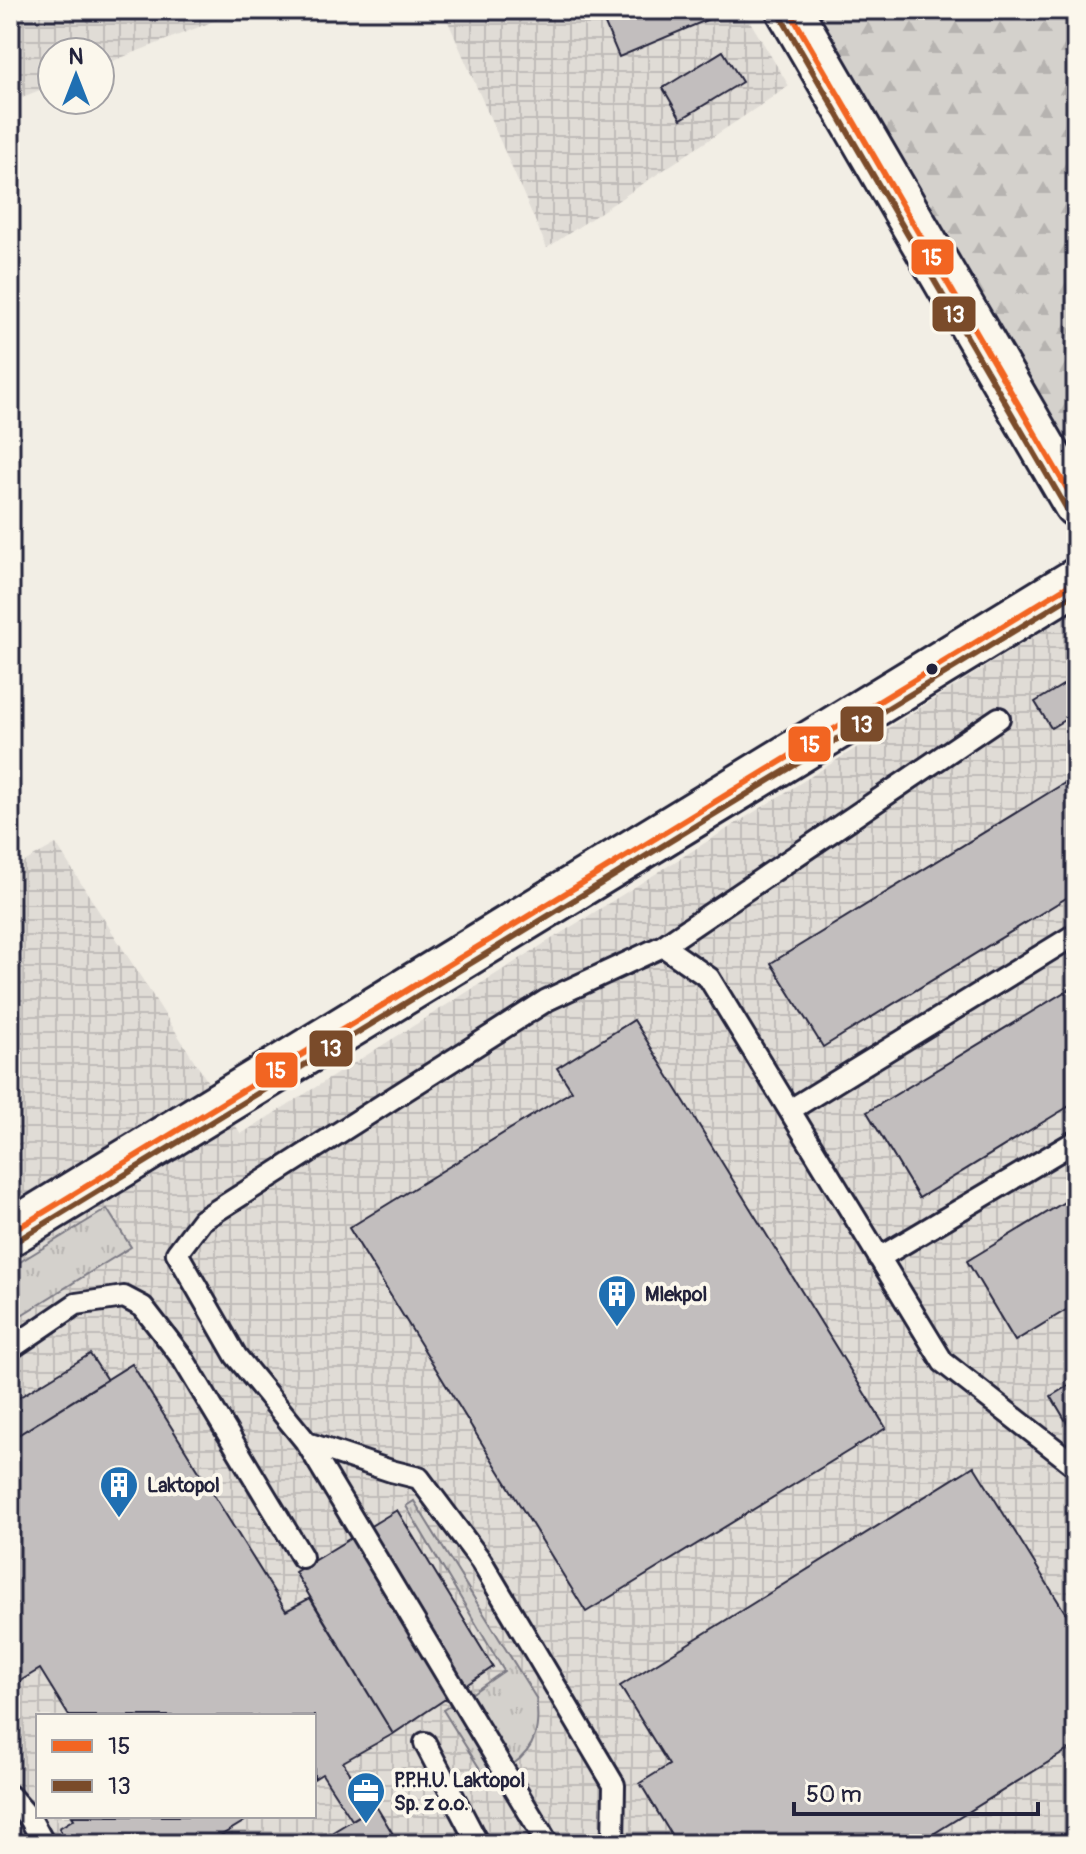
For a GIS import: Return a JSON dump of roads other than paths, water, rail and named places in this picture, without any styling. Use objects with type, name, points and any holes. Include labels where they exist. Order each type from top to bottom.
[{"type":"street","points":[[789,10],[1076,504]]},
{"type":"street","points":[[10,1233],[1076,581]]},
{"type":"lane","points":[[548,1844],[307,1443],[236,1356],[177,1253],[202,1220],[547,1000],[663,946],[999,718]]},
{"type":"lane","points":[[790,1110],[1076,934]]},
{"type":"lane","points":[[663,946],[709,978],[943,1362],[1076,1466]]},
{"type":"lane","points":[[879,1258],[1076,1141]]},
{"type":"lane","points":[[10,1349],[76,1304],[124,1297],[143,1307],[183,1359],[302,1557]]},
{"type":"lane","points":[[307,1443],[419,1478],[481,1561],[614,1785],[613,1844]]},
{"type":"lane","points":[[425,1743],[478,1844]]},
{"type":"lane","points":[[10,1796],[31,1820],[44,1844]]},
{"type":"place","name":"Mlekpol","points":[[617,1328]]},
{"type":"place","name":"Laktopol","points":[[119,1519]]},
{"type":"place","name":"P.P.H.U. Laktopol Sp. z o.o.","points":[[366,1825]]}]
